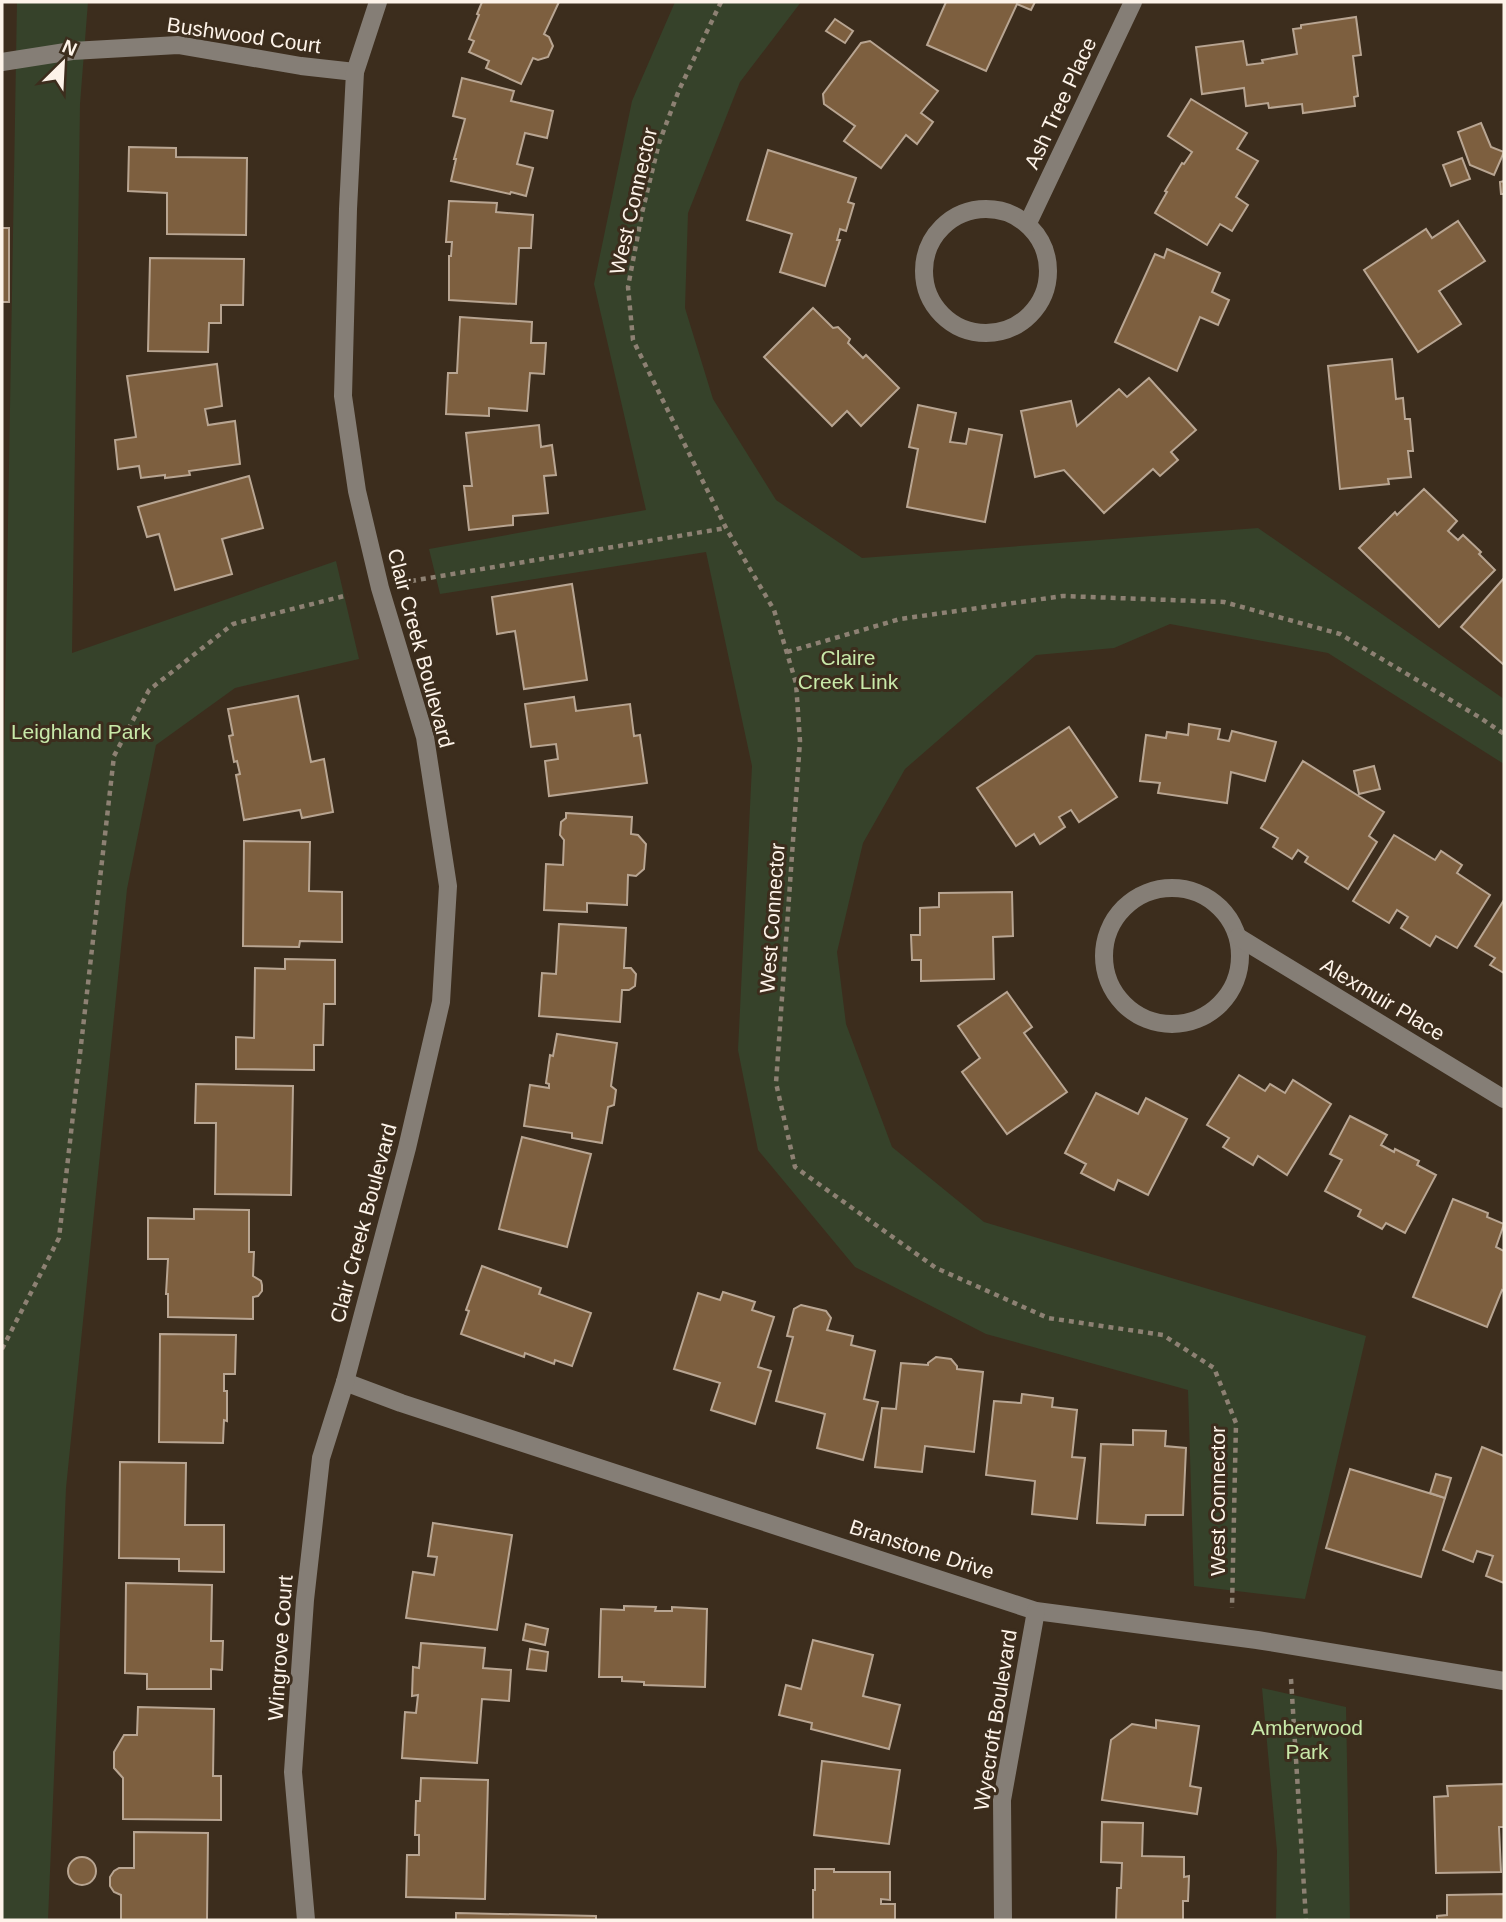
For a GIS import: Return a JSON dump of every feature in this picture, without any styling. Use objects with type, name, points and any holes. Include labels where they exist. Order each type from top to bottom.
[{"type":"street","name":"Clair Creek Boulevard","points":[[345,1382],[407,1149],[440,1002],[448,886],[425,737],[380,587],[357,491],[343,396],[355,72],[378,2]]},
{"type":"street","name":"Ash Tree Place","points":[[1028,223],[1133,2]]},
{"type":"street","name":"Bushwood Court","points":[[2,62],[72,51],[178,45],[301,66],[355,72]]},
{"type":"street","points":[[984,208],[1009,212],[1028,223],[1044,246],[1049,275],[1044,296],[1027,318],[1009,330],[979,333],[950,322],[929,296],[924,278],[925,257],[936,233],[952,218],[984,208]]},
{"type":"street","name":"Alexmuir Place","points":[[1238,937],[1241,961],[1238,976],[1227,997],[1208,1014],[1186,1023],[1168,1025],[1145,1019],[1125,1006],[1106,977],[1103,949],[1113,918],[1137,896],[1164,887],[1189,889],[1218,905],[1233,923],[1238,937],[1504,1099]]},
{"type":"street","name":"Branstone Drive","points":[[345,1382],[401,1403],[1036,1611],[1257,1640],[1504,1681]]},
{"type":"street","name":"Wingrove Court","points":[[306,1920],[293,1772],[303,1626],[321,1458],[345,1382]]},
{"type":"street","name":"Wyecroft Boulevard","points":[[1003,1920],[1002,1800],[1036,1611]]},
{"type":"path","name":"West Connector","points":[[721,2],[679,90],[659,143],[628,287],[633,340],[726,528],[775,610],[796,683],[800,741],[776,1083],[795,1167],[936,1268],[1048,1318],[1163,1335],[1214,1368],[1236,1423],[1232,1612]]},
{"type":"path","points":[[411,581],[726,528]]},
{"type":"path","points":[[2,1349],[58,1238],[114,756],[149,690],[233,624],[348,595]]},
{"type":"path","points":[[787,652],[900,619],[1063,596],[1224,602],[1340,634],[1504,734]]},
{"type":"path","points":[[1291,1679],[1306,1920]]},
{"type":"green space","name":"Leighland Park","points":[[17,2],[88,2],[80,104],[72,653],[336,561],[359,659],[235,688],[156,745],[127,889],[66,1488],[48,1920],[2,1920],[2,873]]},
{"type":"green space","name":"Claire Creek Link","points":[[675,2],[801,2],[740,82],[688,213],[685,308],[713,399],[776,500],[862,558],[1258,528],[1504,699],[1504,764],[1328,653],[1170,624],[1114,648],[1036,655],[905,769],[863,843],[837,952],[846,1024],[892,1147],[984,1222],[1366,1336],[1305,1599],[1194,1586],[1188,1390],[986,1334],[855,1267],[758,1150],[738,1050],[752,766],[706,552],[440,594],[429,549],[646,510],[594,284],[632,101]]},
{"type":"green space","name":"Amberwood Park","points":[[1262,1688],[1346,1707],[1350,1920],[1276,1920],[1277,1851]]},
{"type":"building","points":[[482,2],[559,2],[544,34],[549,37],[553,46],[548,57],[538,60],[533,58],[521,84],[486,68],[489,61],[469,52],[474,41],[469,39]]},
{"type":"building","points":[[946,2],[1035,2],[1031,10],[1017,4],[986,71],[927,45]]},
{"type":"building","points":[[1356,17],[1361,55],[1353,56],[1358,96],[1354,97],[1355,106],[1303,113],[1302,104],[1269,108],[1268,103],[1246,106],[1244,88],[1202,94],[1196,47],[1243,41],[1247,65],[1263,63],[1262,60],[1297,54],[1293,29],[1301,28],[1301,25]]},
{"type":"building","points":[[835,19],[853,31],[845,43],[826,31]]},
{"type":"building","points":[[870,41],[938,91],[921,113],[933,122],[917,144],[906,135],[881,168],[844,141],[855,126],[824,104],[823,94],[861,43]]},
{"type":"building","points":[[462,78],[514,91],[511,101],[553,111],[547,138],[525,133],[517,164],[533,168],[526,196],[451,181],[465,119],[453,116]]},
{"type":"building","points":[[1191,99],[1247,133],[1237,149],[1258,161],[1236,197],[1248,205],[1232,231],[1220,224],[1207,245],[1155,213],[1167,192],[1165,191],[1192,152],[1168,136]]},
{"type":"building","points":[[1481,123],[1491,147],[1504,152],[1494,175],[1470,165],[1458,132]]},
{"type":"building","points":[[129,147],[176,148],[176,157],[247,158],[246,235],[167,234],[167,193],[128,191]]},
{"type":"building","points":[[768,150],[856,178],[848,202],[854,204],[846,231],[840,229],[837,240],[840,240],[825,286],[780,272],[792,234],[747,220]]},
{"type":"building","points":[[1462,158],[1470,179],[1451,186],[1443,165]]},
{"type":"building","points":[[1504,181],[1504,194],[1501,194],[1500,182]]},
{"type":"building","points":[[449,201],[497,203],[496,212],[533,215],[531,248],[519,248],[516,304],[449,300],[449,256],[452,242],[446,242]]},
{"type":"building","points":[[1458,221],[1485,261],[1439,291],[1461,324],[1418,352],[1364,270],[1426,229],[1432,238]]},
{"type":"building","points":[[2,228],[9,228],[9,302],[2,302]]},
{"type":"building","points":[[1167,249],[1220,273],[1212,292],[1229,300],[1218,325],[1200,317],[1177,371],[1115,342],[1155,254],[1164,258]]},
{"type":"building","points":[[150,258],[244,259],[243,305],[221,305],[221,323],[209,323],[208,352],[148,351]]},
{"type":"building","points":[[813,308],[833,328],[838,327],[850,339],[848,343],[863,358],[866,355],[899,388],[861,426],[847,411],[832,426],[764,357]]},
{"type":"building","points":[[460,317],[532,322],[531,343],[546,343],[544,374],[530,373],[527,411],[489,408],[489,416],[446,414],[448,373],[457,373]]},
{"type":"building","points":[[1392,359],[1396,399],[1403,398],[1405,419],[1410,419],[1413,451],[1408,451],[1411,477],[1388,479],[1389,484],[1340,489],[1328,366]]},
{"type":"building","points":[[217,364],[222,406],[205,409],[208,425],[235,421],[240,464],[189,471],[190,475],[165,478],[165,475],[141,478],[139,466],[118,469],[115,440],[136,437],[127,376]]},
{"type":"building","points":[[1149,378],[1196,430],[1171,452],[1178,460],[1160,476],[1153,469],[1104,513],[1064,470],[1035,477],[1021,411],[1071,401],[1077,426],[1119,389],[1127,397]]},
{"type":"building","points":[[918,405],[956,413],[950,442],[966,444],[969,429],[1002,435],[985,522],[907,507],[918,449],[909,447]]},
{"type":"building","points":[[539,425],[541,447],[552,445],[556,475],[544,476],[548,513],[513,516],[513,525],[469,530],[464,486],[472,486],[466,433]]},
{"type":"building","points":[[249,476],[263,528],[222,539],[232,574],[175,590],[159,534],[147,537],[138,507]]},
{"type":"building","points":[[1424,489],[1457,521],[1448,531],[1458,540],[1463,535],[1495,570],[1439,627],[1359,548],[1395,512],[1397,515]]},
{"type":"building","points":[[1504,578],[1504,665],[1461,627]]},
{"type":"building","points":[[572,584],[587,680],[524,689],[515,631],[497,634],[492,597]]},
{"type":"building","points":[[298,696],[311,762],[324,759],[333,812],[302,818],[300,810],[244,820],[236,775],[240,774],[237,761],[234,762],[229,736],[233,735],[228,709]]},
{"type":"building","points":[[574,697],[576,711],[630,704],[634,736],[640,735],[647,783],[549,796],[545,761],[558,759],[556,744],[531,747],[525,704]]},
{"type":"building","points":[[1189,724],[1220,729],[1218,739],[1229,741],[1232,731],[1276,742],[1265,781],[1231,772],[1227,803],[1158,793],[1160,783],[1140,781],[1146,735],[1166,738],[1167,732],[1188,735]]},
{"type":"building","points":[[1069,727],[1117,797],[1079,822],[1071,810],[1059,817],[1065,827],[1040,844],[1034,834],[1016,846],[977,788]]},
{"type":"building","points":[[1303,761],[1384,812],[1369,836],[1377,842],[1348,889],[1305,862],[1308,857],[1298,850],[1292,859],[1273,847],[1278,838],[1261,828]]},
{"type":"building","points":[[1374,766],[1380,789],[1359,794],[1354,771]]},
{"type":"building","points":[[566,813],[632,817],[631,834],[638,835],[646,844],[644,869],[636,876],[628,875],[627,905],[587,903],[587,912],[544,910],[546,864],[563,865],[564,840],[560,835],[561,822],[566,818]]},
{"type":"building","points":[[1394,835],[1435,860],[1441,851],[1462,865],[1457,873],[1490,895],[1457,948],[1436,936],[1430,946],[1401,928],[1408,917],[1397,910],[1389,923],[1353,901]]},
{"type":"building","points":[[244,841],[310,842],[309,891],[342,892],[342,942],[300,941],[299,947],[243,946]]},
{"type":"building","points":[[1012,892],[1013,936],[993,937],[994,979],[921,981],[921,960],[912,960],[911,935],[920,935],[920,908],[939,907],[939,893]]},
{"type":"building","points":[[1504,900],[1504,973],[1490,965],[1495,958],[1475,946]]},
{"type":"building","points":[[559,924],[626,928],[624,968],[631,968],[636,974],[635,986],[622,990],[620,1022],[539,1016],[542,973],[556,974]]},
{"type":"building","points":[[285,959],[335,960],[335,1004],[324,1004],[323,1045],[314,1045],[314,1070],[236,1069],[236,1037],[254,1038],[255,968],[285,969]]},
{"type":"building","points":[[1007,992],[1032,1027],[1024,1033],[1067,1092],[1007,1134],[962,1072],[980,1058],[958,1026]]},
{"type":"building","points":[[557,1034],[617,1043],[611,1086],[616,1090],[614,1105],[608,1107],[602,1143],[572,1138],[572,1133],[524,1126],[530,1085],[549,1088],[546,1083],[550,1055],[553,1056]]},
{"type":"building","points":[[1239,1075],[1265,1091],[1270,1084],[1285,1093],[1293,1080],[1331,1104],[1287,1175],[1258,1156],[1253,1165],[1223,1147],[1229,1138],[1207,1125]]},
{"type":"building","points":[[196,1084],[293,1086],[291,1195],[215,1194],[216,1123],[195,1123]]},
{"type":"building","points":[[1096,1093],[1138,1114],[1146,1098],[1187,1119],[1148,1195],[1118,1180],[1114,1190],[1081,1173],[1086,1164],[1065,1153]]},
{"type":"building","points":[[1350,1116],[1387,1135],[1381,1145],[1419,1161],[1417,1165],[1436,1175],[1405,1233],[1386,1223],[1382,1229],[1358,1216],[1361,1210],[1325,1191],[1342,1160],[1330,1154]]},
{"type":"building","points":[[522,1137],[591,1154],[567,1247],[499,1229]]},
{"type":"building","points":[[1453,1199],[1488,1213],[1487,1217],[1504,1224],[1496,1247],[1504,1251],[1504,1291],[1502,1290],[1487,1327],[1413,1297]]},
{"type":"building","points":[[194,1209],[249,1210],[249,1252],[254,1252],[253,1276],[261,1281],[262,1285],[262,1291],[253,1297],[253,1319],[168,1317],[168,1259],[148,1259],[148,1218],[194,1219]]},
{"type":"building","points":[[482,1266],[541,1288],[539,1294],[591,1313],[572,1366],[555,1360],[554,1364],[525,1353],[524,1357],[461,1334],[469,1311],[466,1310]]},
{"type":"building","points":[[723,1292],[755,1302],[752,1310],[774,1317],[758,1367],[771,1371],[755,1424],[711,1410],[720,1383],[674,1369],[698,1293],[720,1300]]},
{"type":"building","points":[[801,1305],[826,1311],[831,1318],[827,1330],[853,1336],[851,1345],[875,1351],[864,1399],[878,1402],[863,1460],[817,1448],[825,1414],[776,1401],[793,1337],[787,1336],[794,1309]]},
{"type":"building","points":[[160,1334],[236,1335],[235,1374],[224,1374],[227,1421],[224,1420],[223,1443],[159,1442]]},
{"type":"building","points":[[936,1357],[951,1359],[957,1369],[983,1372],[974,1452],[925,1446],[922,1472],[875,1467],[882,1408],[896,1409],[901,1363],[928,1365]]},
{"type":"building","points":[[1022,1394],[1053,1398],[1052,1407],[1077,1410],[1072,1457],[1085,1458],[1077,1519],[1032,1514],[1035,1481],[986,1475],[994,1401],[1021,1403]]},
{"type":"building","points":[[1133,1430],[1166,1431],[1165,1446],[1186,1448],[1183,1515],[1146,1515],[1145,1525],[1097,1523],[1101,1444],[1133,1445]]},
{"type":"building","points":[[1482,1447],[1504,1456],[1504,1583],[1486,1576],[1493,1556],[1477,1551],[1473,1562],[1443,1550]]},
{"type":"building","points":[[120,1462],[186,1463],[185,1525],[224,1525],[224,1572],[179,1571],[179,1559],[119,1558]]},
{"type":"building","points":[[1350,1469],[1445,1498],[1421,1577],[1326,1548]]},
{"type":"building","points":[[1436,1474],[1451,1478],[1445,1498],[1430,1493]]},
{"type":"building","points":[[433,1523],[512,1535],[497,1630],[406,1618],[413,1572],[434,1575],[437,1557],[428,1556]]},
{"type":"building","points":[[126,1583],[212,1585],[211,1641],[223,1641],[222,1670],[211,1669],[211,1689],[147,1689],[147,1674],[125,1673]]},
{"type":"building","points":[[624,1606],[656,1607],[655,1611],[672,1611],[672,1607],[707,1609],[705,1687],[644,1685],[644,1682],[622,1681],[622,1677],[599,1677],[601,1609],[624,1610]]},
{"type":"building","points":[[526,1624],[548,1629],[545,1645],[523,1640]]},
{"type":"building","points":[[813,1640],[873,1655],[863,1696],[900,1705],[889,1749],[811,1729],[812,1723],[779,1715],[786,1685],[801,1689]]},
{"type":"building","points":[[421,1643],[485,1648],[483,1668],[511,1670],[509,1701],[482,1699],[477,1763],[402,1758],[405,1712],[416,1713],[418,1695],[412,1696],[413,1667],[419,1668]]},
{"type":"building","points":[[530,1649],[548,1652],[546,1671],[527,1669]]},
{"type":"building","points":[[138,1707],[214,1709],[213,1776],[221,1776],[221,1820],[123,1819],[123,1778],[114,1768],[114,1752],[124,1735],[137,1735]]},
{"type":"building","points":[[1156,1720],[1199,1726],[1190,1786],[1201,1788],[1197,1814],[1102,1800],[1111,1740],[1132,1724],[1156,1728]]},
{"type":"building","points":[[822,1761],[900,1770],[889,1844],[814,1835]]},
{"type":"building","points":[[421,1778],[488,1780],[485,1899],[406,1897],[407,1855],[419,1855],[419,1835],[415,1835],[416,1801],[420,1801]]},
{"type":"building","points":[[1504,1784],[1504,1827],[1499,1827],[1501,1872],[1436,1873],[1434,1797],[1448,1796],[1447,1786]]},
{"type":"building","points":[[1102,1822],[1143,1823],[1142,1856],[1184,1857],[1184,1877],[1189,1876],[1188,1901],[1183,1901],[1183,1920],[1116,1920],[1117,1888],[1121,1888],[1122,1863],[1101,1862]]},
{"type":"building","points":[[134,1832],[208,1833],[207,1920],[121,1920],[121,1895],[114,1892],[110,1886],[110,1877],[119,1868],[134,1868]]},
{"type":"building","points":[[82,1857],[92,1861],[96,1871],[92,1881],[82,1885],[72,1881],[68,1871],[72,1861]]},
{"type":"building","points":[[815,1869],[834,1869],[834,1872],[890,1872],[890,1900],[881,1899],[881,1904],[895,1904],[895,1920],[813,1920]]},
{"type":"building","points":[[1504,1894],[1504,1920],[1437,1920],[1437,1916],[1447,1915],[1447,1895]]},
{"type":"building","points":[[456,1913],[596,1916],[596,1920],[456,1920]]}]
